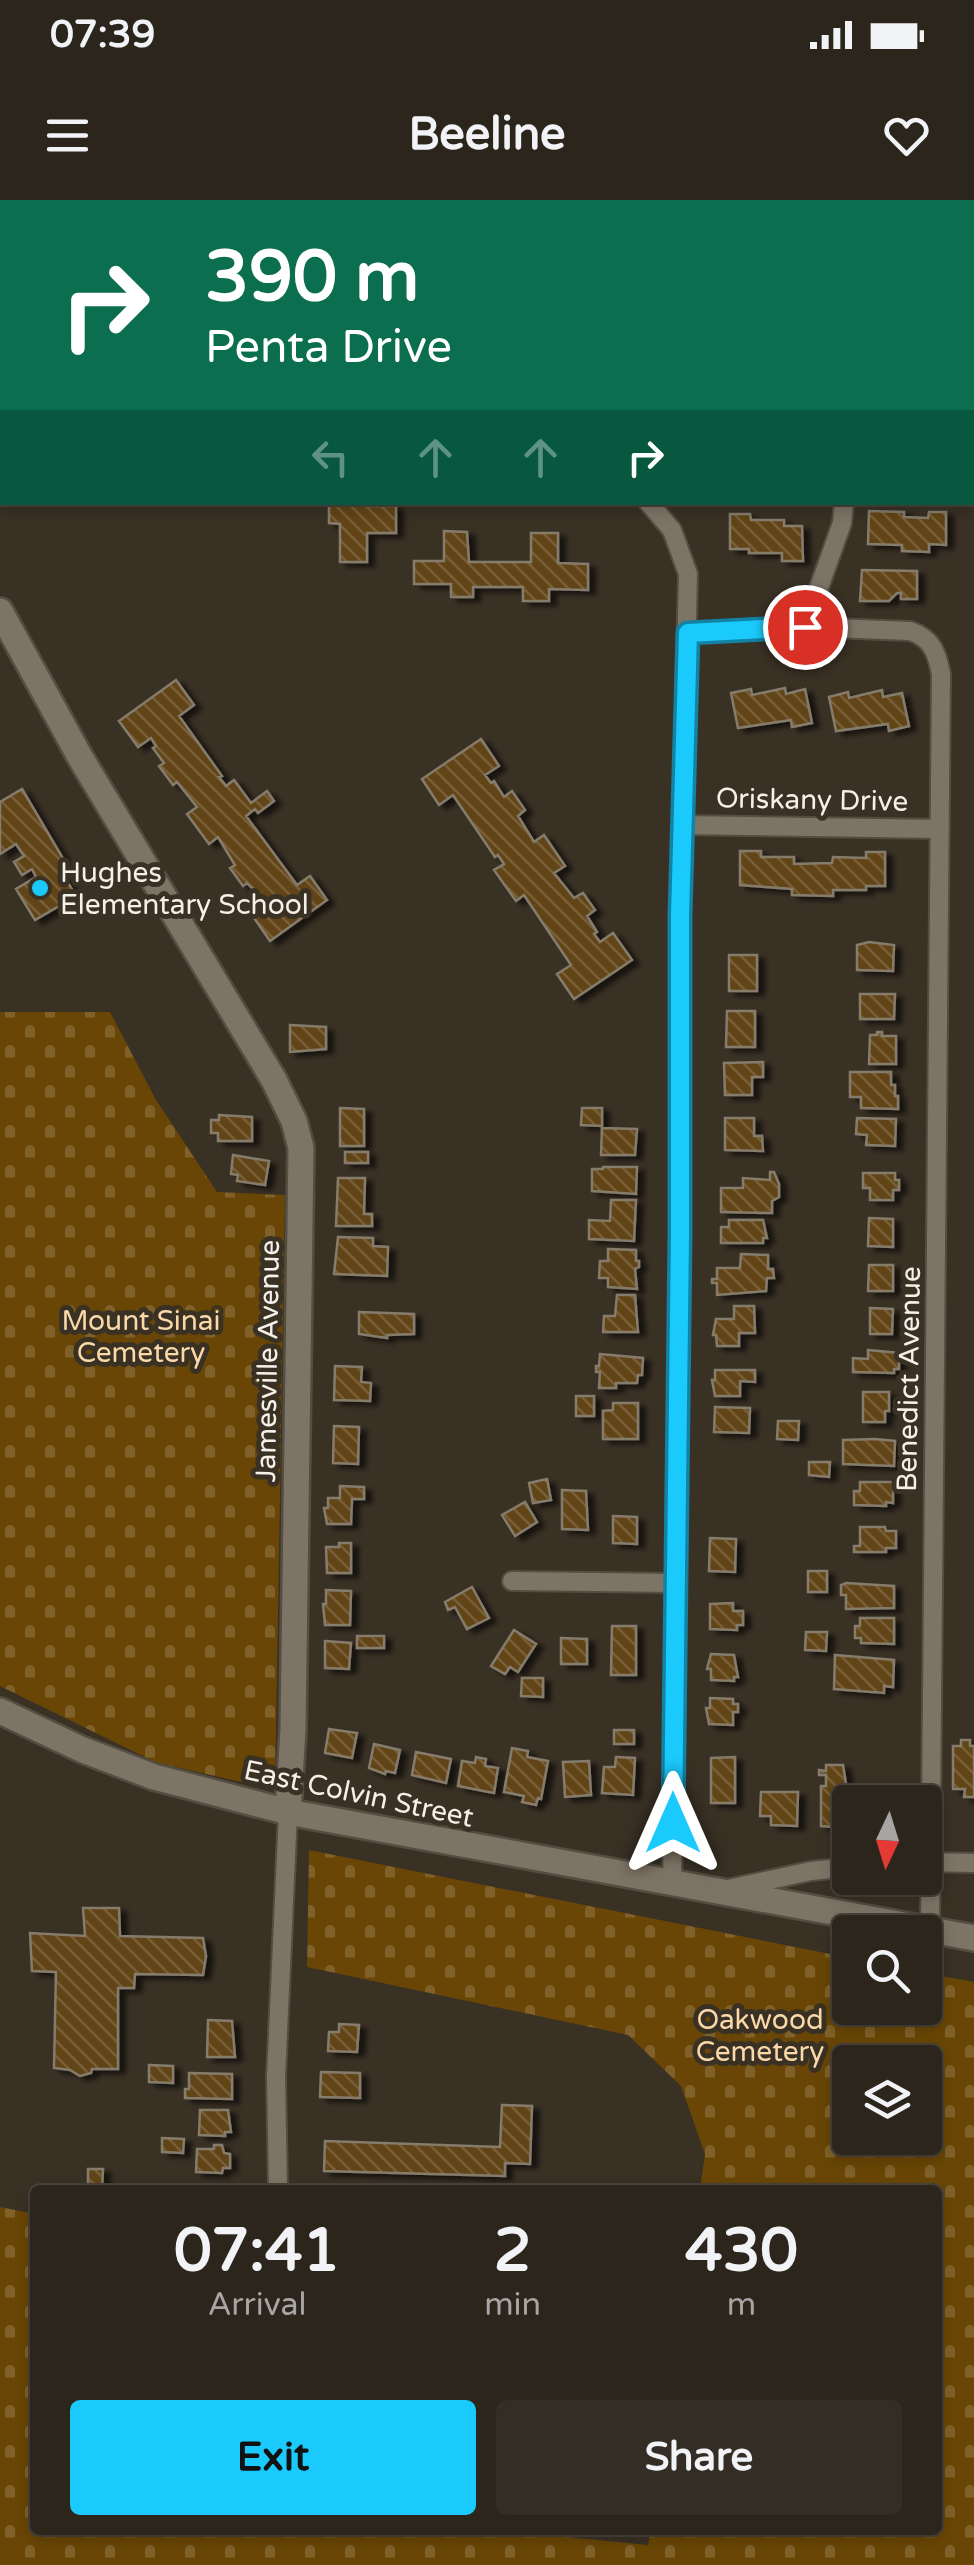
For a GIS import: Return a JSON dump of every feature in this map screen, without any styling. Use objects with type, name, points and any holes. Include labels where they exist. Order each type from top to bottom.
[{"type":"street","points":[[651,505],[672,530],[688,574],[672,1882]]},
{"type":"street","points":[[688,633],[805,627],[842,523],[844,505]]},
{"type":"street","name":"Jamesville Avenue","points":[[0,611],[80,757],[274,1080],[294,1121],[300,1148],[292,1728],[276,2078],[278,2185]]},
{"type":"street","name":"Benedict Avenue","points":[[805,627],[910,631],[922,635],[932,644],[941,674],[929,1785]]},
{"type":"street","name":"Oriskany Drive","points":[[682,825],[940,828]]},
{"type":"street","points":[[512,1580],[675,1582]]},
{"type":"street","name":"East Colvin Street","points":[[0,1711],[83,1750],[154,1776],[288,1812],[846,1915]]},
{"type":"street","points":[[942,1862],[974,1863]]},
{"type":"street","name":"East Colvin Street","points":[[718,1892],[832,1869]]},
{"type":"street","name":"East Colvin Street","points":[[942,1932],[974,1938]]},
{"type":"green space","name":"Mount Sinai Cemetery","points":[[0,1012],[110,1012],[156,1100],[217,1192],[285,1195],[275,1790],[155,1762],[0,1686]]},
{"type":"green space","name":"Oakwood Cemetery","points":[[309,1850],[832,1954],[832,2025],[942,2025],[942,1976],[974,1982],[974,2565],[0,2565],[0,2207],[30,2213],[30,2535],[545,2535],[648,2545],[650,2535],[942,2535],[942,2185],[701,2185],[705,2154],[681,2086],[628,2035],[307,1967]]},
{"type":"building","points":[[329,505],[396,506],[396,533],[367,533],[367,562],[340,562],[340,524],[329,523]]},
{"type":"building","points":[[869,511],[904,512],[904,517],[928,518],[929,512],[946,512],[946,545],[929,544],[929,552],[902,551],[902,545],[868,544]]},
{"type":"building","points":[[730,514],[750,514],[751,520],[784,520],[784,526],[802,526],[803,561],[782,561],[782,553],[730,549]]},
{"type":"building","points":[[444,531],[467,532],[469,562],[531,562],[531,533],[558,533],[558,563],[588,564],[588,590],[549,589],[549,601],[523,601],[523,587],[473,587],[473,597],[451,597],[451,584],[414,584],[414,561],[444,561]]},
{"type":"building","points":[[862,570],[917,571],[917,599],[901,599],[901,593],[897,593],[889,601],[860,601]]},
{"type":"building","points":[[176,680],[194,705],[179,716],[222,776],[219,777],[226,786],[234,780],[251,803],[267,791],[274,801],[258,813],[255,809],[246,816],[297,885],[310,876],[327,900],[270,941],[252,915],[267,904],[247,883],[243,886],[230,868],[235,865],[218,837],[209,844],[187,814],[197,807],[159,766],[164,763],[151,738],[138,747],[119,721]]},
{"type":"building","points":[[785,688],[786,694],[805,689],[812,723],[792,727],[791,720],[738,728],[731,693],[751,689],[752,695]]},
{"type":"building","points":[[882,690],[883,697],[902,693],[909,726],[889,731],[888,724],[836,731],[829,697],[848,692],[849,698]]},
{"type":"building","points":[[481,739],[499,766],[485,775],[504,797],[512,791],[525,810],[518,816],[534,842],[544,835],[565,866],[554,873],[574,898],[583,893],[595,910],[587,916],[600,942],[613,933],[632,960],[574,999],[557,974],[571,965],[524,895],[516,901],[494,870],[504,864],[498,855],[495,857],[453,795],[439,805],[422,779]]},
{"type":"building","points":[[22,789],[68,867],[61,871],[76,896],[35,920],[16,889],[36,877],[32,869],[22,875],[14,862],[24,856],[16,844],[0,854],[0,802]]},
{"type":"building","points":[[740,851],[761,851],[761,857],[794,857],[794,864],[832,863],[833,857],[866,858],[866,852],[885,852],[885,886],[833,890],[833,896],[792,895],[792,889],[740,885]]},
{"type":"building","points":[[857,945],[894,945],[893,971],[857,970]]},
{"type":"building","points":[[729,955],[757,955],[757,991],[729,991]]},
{"type":"building","points":[[860,994],[895,994],[894,1019],[860,1019]]},
{"type":"building","points":[[727,1011],[755,1011],[755,1047],[726,1047]]},
{"type":"building","points":[[290,1025],[326,1027],[326,1049],[290,1052]]},
{"type":"building","points":[[877,1032],[896,1036],[896,1064],[869,1064],[870,1035]]},
{"type":"building","points":[[763,1062],[763,1077],[752,1077],[752,1095],[725,1095],[724,1063]]},
{"type":"building","points":[[850,1072],[891,1072],[898,1109],[861,1108],[861,1097],[850,1097]]},
{"type":"building","points":[[340,1108],[364,1109],[364,1146],[340,1146]]},
{"type":"building","points":[[582,1108],[602,1108],[602,1126],[581,1125]]},
{"type":"building","points":[[219,1115],[252,1117],[252,1141],[218,1141],[218,1133],[211,1133],[211,1120],[219,1120]]},
{"type":"building","points":[[725,1118],[754,1118],[754,1136],[762,1136],[763,1151],[725,1150]]},
{"type":"building","points":[[857,1118],[896,1119],[895,1146],[866,1145],[867,1135],[856,1134]]},
{"type":"building","points":[[602,1128],[637,1129],[635,1155],[601,1155]]},
{"type":"building","points":[[345,1152],[368,1152],[368,1163],[345,1163]]},
{"type":"building","points":[[233,1155],[269,1161],[265,1185],[237,1181],[238,1175],[231,1174]]},
{"type":"building","points":[[637,1167],[636,1194],[592,1191],[592,1169]]},
{"type":"building","points":[[770,1172],[774,1172],[779,1184],[779,1197],[772,1201],[772,1213],[721,1212],[721,1188],[743,1188],[743,1178],[770,1180]]},
{"type":"building","points":[[863,1173],[895,1173],[899,1190],[893,1190],[893,1200],[870,1200],[870,1188],[863,1188]]},
{"type":"building","points":[[338,1178],[365,1178],[364,1214],[372,1214],[372,1226],[336,1226]]},
{"type":"building","points":[[611,1200],[636,1200],[634,1241],[589,1239],[589,1220],[610,1221]]},
{"type":"building","points":[[869,1218],[893,1219],[893,1247],[868,1246]]},
{"type":"building","points":[[729,1220],[763,1220],[767,1238],[763,1238],[763,1243],[721,1243],[721,1227],[729,1227]]},
{"type":"building","points":[[338,1237],[373,1238],[373,1246],[388,1247],[387,1276],[334,1274]]},
{"type":"building","points":[[608,1249],[636,1250],[637,1289],[608,1287],[608,1278],[599,1278],[600,1261],[608,1261]]},
{"type":"building","points":[[741,1254],[768,1255],[768,1269],[773,1269],[774,1278],[767,1278],[766,1291],[717,1295],[717,1283],[712,1283],[712,1279],[717,1279],[717,1268],[740,1268]]},
{"type":"building","points":[[869,1265],[893,1265],[893,1291],[868,1291]]},
{"type":"building","points":[[617,1295],[635,1295],[638,1332],[603,1332],[604,1316],[615,1316]]},
{"type":"building","points":[[734,1306],[754,1306],[755,1333],[739,1333],[739,1346],[717,1346],[713,1335],[716,1319],[734,1319]]},
{"type":"building","points":[[870,1308],[893,1309],[892,1334],[870,1334]]},
{"type":"building","points":[[359,1312],[414,1314],[414,1334],[387,1338],[359,1334]]},
{"type":"building","points":[[868,1350],[899,1353],[899,1369],[894,1369],[894,1373],[853,1372],[853,1358],[868,1359]]},
{"type":"building","points":[[600,1354],[643,1358],[637,1383],[599,1388],[600,1372],[596,1372],[596,1366]]},
{"type":"building","points":[[335,1366],[362,1367],[361,1382],[371,1383],[370,1401],[334,1400]]},
{"type":"building","points":[[715,1370],[755,1370],[755,1382],[740,1381],[740,1396],[715,1396]]},
{"type":"building","points":[[863,1392],[889,1392],[885,1422],[863,1422]]},
{"type":"building","points":[[576,1396],[594,1396],[594,1416],[576,1416]]},
{"type":"building","points":[[613,1403],[638,1403],[638,1439],[603,1439],[603,1411],[613,1410]]},
{"type":"building","points":[[715,1407],[750,1408],[749,1433],[714,1432]]},
{"type":"building","points":[[778,1421],[799,1421],[798,1440],[777,1439]]},
{"type":"building","points":[[334,1426],[359,1427],[358,1464],[333,1463]]},
{"type":"building","points":[[843,1440],[895,1441],[894,1466],[843,1464]]},
{"type":"building","points":[[809,1462],[830,1462],[829,1477],[809,1475]]},
{"type":"building","points":[[547,1479],[551,1500],[533,1503],[529,1483]]},
{"type":"building","points":[[860,1482],[893,1482],[893,1503],[854,1505],[854,1491],[860,1491]]},
{"type":"building","points":[[340,1486],[364,1487],[364,1499],[352,1499],[351,1524],[327,1524],[324,1508],[328,1508],[328,1498],[340,1498]]},
{"type":"building","points":[[562,1490],[586,1491],[588,1530],[562,1529]]},
{"type":"building","points":[[525,1502],[537,1522],[515,1536],[502,1515]]},
{"type":"building","points":[[613,1516],[637,1517],[637,1544],[613,1543]]},
{"type":"building","points":[[860,1527],[896,1531],[896,1548],[886,1548],[886,1552],[854,1552],[854,1546],[860,1546]]},
{"type":"building","points":[[710,1538],[736,1539],[735,1572],[709,1571]]},
{"type":"building","points":[[339,1543],[351,1543],[351,1573],[327,1573],[326,1547],[339,1547]]},
{"type":"building","points":[[808,1571],[827,1571],[827,1592],[808,1592]]},
{"type":"building","points":[[841,1585],[894,1586],[894,1608],[846,1609]]},
{"type":"building","points":[[472,1587],[489,1618],[467,1629],[455,1607],[448,1610],[445,1602]]},
{"type":"building","points":[[326,1590],[351,1591],[350,1625],[325,1625]]},
{"type":"building","points":[[733,1603],[733,1611],[743,1611],[743,1625],[737,1625],[737,1630],[710,1629],[710,1604]]},
{"type":"building","points":[[860,1618],[894,1618],[894,1644],[861,1643],[861,1638],[855,1638]]},
{"type":"building","points":[[612,1626],[636,1626],[636,1675],[611,1675]]},
{"type":"building","points":[[514,1630],[536,1644],[518,1672],[510,1667],[505,1674],[491,1666]]},
{"type":"building","points":[[806,1632],[827,1632],[826,1651],[805,1650]]},
{"type":"building","points":[[357,1636],[384,1636],[384,1648],[357,1648]]},
{"type":"building","points":[[561,1638],[587,1639],[587,1664],[561,1664]]},
{"type":"building","points":[[325,1641],[351,1643],[349,1669],[325,1668]]},
{"type":"building","points":[[711,1654],[734,1655],[738,1677],[734,1681],[711,1680],[711,1669],[707,1669]]},
{"type":"building","points":[[835,1655],[894,1660],[893,1687],[884,1686],[884,1693],[834,1689]]},
{"type":"building","points":[[522,1678],[543,1678],[543,1697],[521,1696]]},
{"type":"building","points":[[710,1698],[733,1699],[733,1704],[738,1704],[738,1712],[733,1712],[733,1725],[709,1724],[706,1708],[710,1708]]},
{"type":"building","points":[[329,1729],[357,1733],[352,1758],[325,1753]]},
{"type":"building","points":[[614,1730],[634,1730],[634,1744],[614,1744]]},
{"type":"building","points":[[961,1740],[970,1740],[970,1746],[974,1746],[974,1797],[964,1797],[965,1789],[953,1789],[953,1746],[961,1746]]},
{"type":"building","points":[[374,1744],[400,1750],[395,1773],[369,1768]]},
{"type":"building","points":[[512,1748],[528,1751],[527,1757],[548,1761],[541,1799],[536,1805],[522,1802],[524,1796],[504,1792]]},
{"type":"building","points":[[416,1752],[451,1759],[446,1783],[412,1775]]},
{"type":"building","points":[[476,1757],[486,1759],[485,1766],[498,1768],[494,1793],[458,1786],[462,1761],[475,1763]]},
{"type":"building","points":[[616,1757],[635,1758],[633,1795],[602,1793],[604,1767],[615,1767]]},
{"type":"building","points":[[735,1757],[735,1803],[711,1803],[711,1758]]},
{"type":"building","points":[[589,1761],[591,1795],[565,1797],[563,1762]]},
{"type":"building","points":[[826,1765],[843,1765],[846,1784],[852,1785],[832,1785],[832,1827],[821,1826],[821,1786],[826,1786],[826,1775],[819,1775],[819,1770],[826,1771]]},
{"type":"building","points":[[761,1792],[798,1792],[797,1826],[771,1825],[771,1816],[760,1816]]},
{"type":"building","points":[[83,1908],[119,1908],[120,1936],[203,1938],[206,1956],[203,1975],[135,1974],[134,1988],[118,1988],[118,2069],[92,2069],[80,2076],[54,2068],[56,1972],[32,1971],[30,1933],[85,1936]]},
{"type":"building","points":[[208,2020],[232,2021],[235,2057],[207,2057]]},
{"type":"building","points":[[339,2024],[359,2025],[357,2052],[328,2051],[329,2032],[339,2032]]},
{"type":"building","points":[[149,2065],[173,2066],[173,2083],[149,2082]]},
{"type":"building","points":[[321,2072],[360,2073],[360,2098],[320,2097]]},
{"type":"building","points":[[189,2073],[232,2074],[232,2099],[185,2098]]},
{"type":"building","points":[[502,2105],[532,2106],[530,2164],[505,2163],[505,2176],[324,2171],[325,2141],[500,2147]]},
{"type":"building","points":[[200,2110],[228,2110],[231,2132],[225,2132],[225,2136],[199,2135]]},
{"type":"building","points":[[162,2138],[184,2139],[183,2153],[162,2152]]},
{"type":"building","points":[[214,2145],[222,2145],[224,2153],[230,2154],[230,2168],[223,2168],[222,2173],[196,2172],[197,2149],[214,2149]]},
{"type":"building","points":[[88,2169],[103,2169],[102,2185],[88,2185]]},
{"type":"place","name":"Hughes Elementary School","points":[[40,888]]},
{"type":"route","points":[[673,1823],[680,916],[688,633],[805,627]]}]
